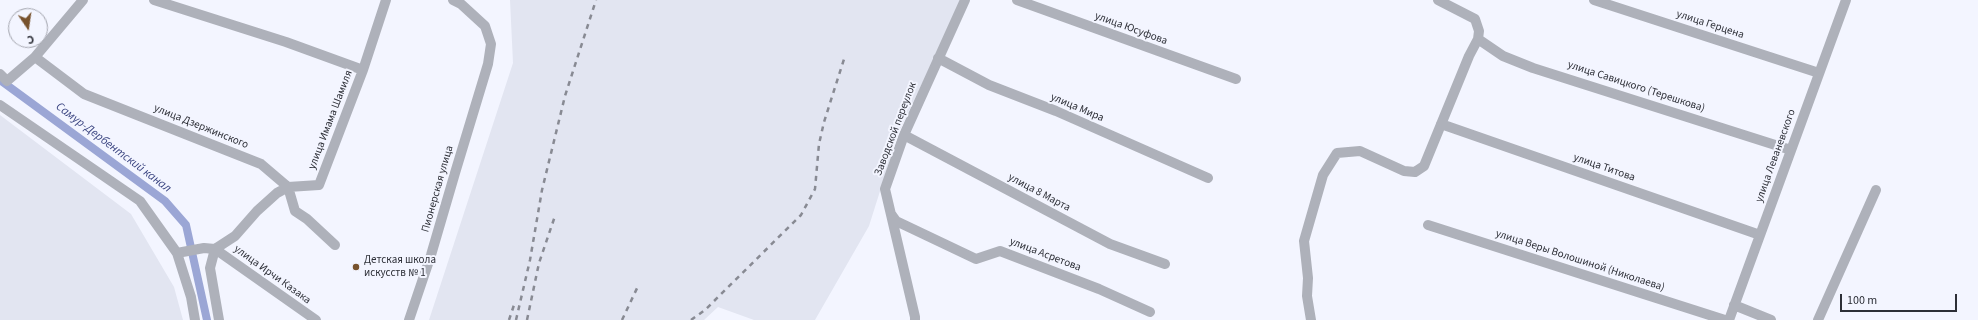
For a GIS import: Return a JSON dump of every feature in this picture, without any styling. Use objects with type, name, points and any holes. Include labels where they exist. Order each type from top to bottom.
[{"type":"street","points":[[0,74],[7,81],[35,57],[83,0]]},
{"type":"street","points":[[154,0],[286,42],[363,70]]},
{"type":"street","name":"улица Имама Шамиля","points":[[215,249],[235,236],[257,211],[277,193],[288,187],[319,185],[363,70],[386,0]]},
{"type":"street","name":"Пионерская улица","points":[[409,320],[431,255],[488,64],[491,44],[485,26],[461,4],[453,0]]},
{"type":"street","name":"Заводской переулок","points":[[917,319],[885,189],[904,136],[965,0]]},
{"type":"street","name":"улица Юсуфова","points":[[1017,0],[1236,79]]},
{"type":"street","points":[[1311,320],[1307,296],[1308,278],[1304,241],[1323,175],[1336,153],[1360,151],[1404,171],[1416,172],[1424,166],[1469,56],[1478,39],[1479,32],[1475,19],[1438,0]]},
{"type":"street","name":"улица Герцена","points":[[1594,0],[1819,73]]},
{"type":"street","name":"улица Леваневского","points":[[1729,320],[1846,0]]},
{"type":"street","name":"улица Савицкого (Терешкова)","points":[[1478,39],[1503,56],[1533,68],[1791,150]]},
{"type":"street","name":"улица Дзержинского","points":[[35,57],[84,94],[261,164],[288,187]]},
{"type":"street","name":"улица Мира","points":[[938,58],[989,85],[1056,111],[1208,178]]},
{"type":"street","points":[[0,105],[140,201],[182,252],[195,320]]},
{"type":"street","name":"улица Титова","points":[[1441,124],[1760,234]]},
{"type":"street","name":"улица 8 Марта","points":[[904,136],[1110,244],[1165,264]]},
{"type":"street","points":[[288,187],[295,211],[307,219],[335,245]]},
{"type":"street","points":[[1818,320],[1876,190]]},
{"type":"street","name":"улица Асретова","points":[[891,213],[896,221],[976,259],[1000,252],[1099,289],[1150,312]]},
{"type":"street","name":"улица Веры Волошиной (Николаева)","points":[[1428,225],[1725,320]]},
{"type":"street","points":[[182,252],[204,248],[215,249],[210,268],[220,320]]},
{"type":"street","name":"улица Ирчи Казака","points":[[215,249],[316,320]]},
{"type":"street","points":[[1734,306],[1771,320]]},
{"type":"shaded area","points":[[510,0],[962,0],[898,134],[869,226],[815,320],[754,320],[718,307],[704,320],[429,320],[513,63]]},
{"type":"shaded area","points":[[0,115],[131,214],[174,287],[183,320],[0,320]]},
{"type":"waterway","name":"Самур-Дербентский канал","points":[[0,80],[165,201],[186,225],[207,320]]},
{"type":"railway","points":[[516,320],[530,260],[542,190],[565,96],[596,0]]},
{"type":"railway","points":[[691,320],[705,310],[801,215],[815,189],[819,144],[824,122],[845,56]]},
{"type":"railway","points":[[527,320],[539,263],[555,216]]},
{"type":"railway","points":[[622,320],[639,284]]},
{"type":"railway","points":[[509,320],[514,305]]},
{"type":"place","name":"Детская школа искусств № 1","points":[[356,267]]}]
